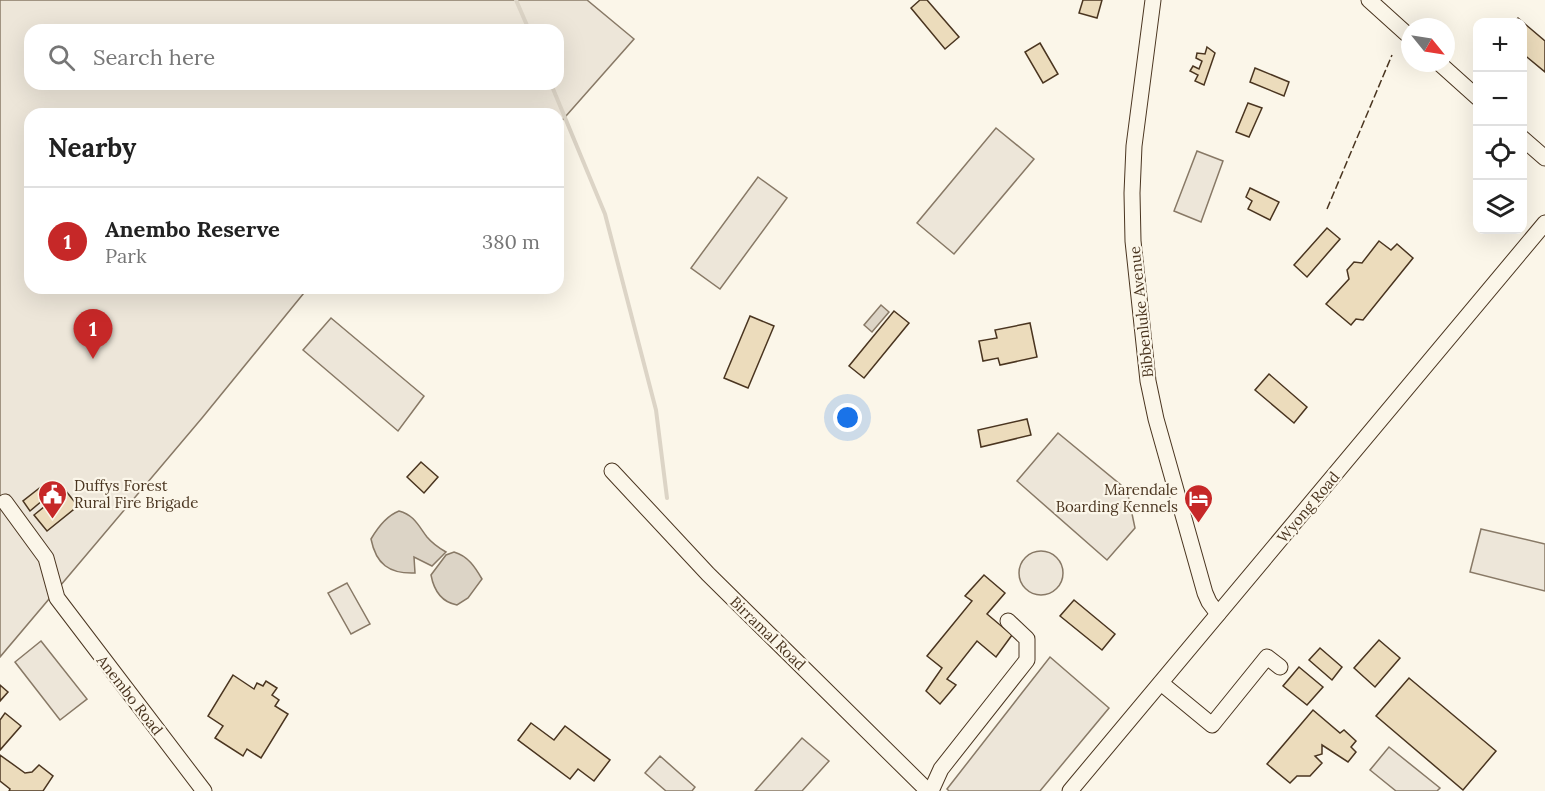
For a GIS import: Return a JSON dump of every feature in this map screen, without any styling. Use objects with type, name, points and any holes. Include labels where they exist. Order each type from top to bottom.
[{"type":"street","name":"Bibbenluke Avenue","points":[[1153,0],[1134,146],[1132,194],[1133,241],[1144,355],[1156,419],[1205,593],[1218,614]]},
{"type":"street","points":[[1369,0],[1401,29]]},
{"type":"street","points":[[1449,72],[1473,94]]},
{"type":"street","points":[[1527,142],[1545,158]]},
{"type":"street","name":"Wyong Road","points":[[1070,791],[1545,223]]},
{"type":"street","name":"Birramal Road","points":[[612,471],[708,574],[929,791],[941,769],[1027,660],[1027,639],[1008,621]]},
{"type":"street","name":"Anembo Road","points":[[5,502],[46,558],[57,598],[204,791]]},
{"type":"street","points":[[1161,683],[1212,725],[1246,693],[1267,657],[1280,667]]},
{"type":"shaded area","points":[[0,0],[587,0],[634,39],[564,118],[564,108],[24,108],[24,294],[303,294],[202,418],[0,657]]},
{"type":"shaded area","points":[[996,128],[1034,159],[954,254],[917,223]]},
{"type":"shaded area","points":[[1197,151],[1223,161],[1201,222],[1174,211]]},
{"type":"shaded area","points":[[758,177],[787,198],[720,289],[691,268]]},
{"type":"shaded area","points":[[881,305],[889,312],[872,332],[864,325]]},
{"type":"shaded area","points":[[331,318],[424,396],[398,431],[303,350]]},
{"type":"shaded area","points":[[1058,433],[1127,490],[1135,528],[1107,560],[1017,481]]},
{"type":"shaded area","points":[[399,511],[412,518],[429,539],[446,552],[432,566],[414,557],[415,573],[398,572],[385,566],[376,555],[371,539],[383,522]]},
{"type":"shaded area","points":[[1481,529],[1545,544],[1545,591],[1470,572]]},
{"type":"shaded area","points":[[1041,551],[1056,558],[1063,573],[1056,588],[1041,595],[1026,588],[1019,573],[1026,558]]},
{"type":"shaded area","points":[[454,552],[467,559],[482,579],[468,598],[457,605],[451,604],[439,595],[431,575],[446,555]]},
{"type":"shaded area","points":[[347,583],[370,624],[351,634],[328,593]]},
{"type":"shaded area","points":[[41,641],[87,699],[60,720],[15,662]]},
{"type":"shaded area","points":[[1050,657],[1109,708],[1040,791],[949,791],[947,789]]},
{"type":"shaded area","points":[[802,738],[829,761],[802,791],[755,791]]},
{"type":"shaded area","points":[[1389,747],[1440,788],[1437,791],[1396,791],[1370,770]]},
{"type":"shaded area","points":[[660,756],[695,787],[692,791],[666,791],[645,773]]},
{"type":"building","points":[[920,0],[927,0],[959,37],[945,49],[911,8]]},
{"type":"building","points":[[1083,0],[1102,0],[1097,18],[1079,13]]},
{"type":"building","points":[[1527,26],[1545,41],[1545,72],[1527,57]]},
{"type":"building","points":[[1040,43],[1058,74],[1043,83],[1025,52]]},
{"type":"building","points":[[1207,47],[1215,53],[1204,85],[1195,81],[1198,75],[1190,71],[1193,66],[1199,69],[1202,61],[1196,58],[1197,53],[1205,54]]},
{"type":"building","points":[[1255,68],[1289,82],[1284,96],[1250,82]]},
{"type":"building","points":[[1248,103],[1262,108],[1249,137],[1236,132]]},
{"type":"building","points":[[1250,188],[1279,202],[1270,220],[1248,209],[1252,201],[1246,197]]},
{"type":"building","points":[[1327,228],[1340,239],[1307,277],[1294,265]]},
{"type":"building","points":[[1379,241],[1391,250],[1397,244],[1413,258],[1363,320],[1356,319],[1351,325],[1326,304],[1349,279],[1347,270],[1354,262],[1362,263]]},
{"type":"building","points":[[894,311],[909,323],[864,378],[849,366]]},
{"type":"building","points":[[750,316],[774,326],[748,388],[724,378]]},
{"type":"building","points":[[1030,323],[1037,357],[1000,365],[998,358],[983,361],[979,341],[997,338],[995,330]]},
{"type":"building","points":[[1269,374],[1307,407],[1294,423],[1255,390]]},
{"type":"building","points":[[1027,419],[1031,435],[981,447],[978,430]]},
{"type":"building","points":[[421,462],[438,477],[424,493],[407,477]]},
{"type":"building","points":[[42,486],[49,495],[30,511],[23,501]]},
{"type":"building","points":[[65,490],[78,506],[47,531],[34,515]]},
{"type":"building","points":[[984,575],[1005,593],[987,614],[1012,635],[996,657],[977,641],[947,679],[956,685],[940,704],[926,691],[942,668],[927,656],[972,601],[965,596]]},
{"type":"building","points":[[1074,600],[1115,634],[1102,650],[1060,616]]},
{"type":"building","points":[[1379,640],[1400,658],[1375,687],[1354,668]]},
{"type":"building","points":[[1320,648],[1342,667],[1332,680],[1309,660]]},
{"type":"building","points":[[1299,667],[1323,687],[1307,705],[1283,686]]},
{"type":"building","points":[[233,675],[254,689],[257,683],[263,686],[266,681],[277,688],[272,695],[279,700],[275,706],[288,714],[261,758],[247,749],[243,756],[215,738],[223,726],[208,716]]},
{"type":"building","points":[[1409,678],[1496,751],[1463,790],[1376,716]]},
{"type":"building","points":[[0,685],[8,692],[0,701]]},
{"type":"building","points":[[1313,710],[1340,733],[1344,730],[1356,741],[1351,747],[1356,752],[1348,762],[1322,745],[1322,754],[1315,756],[1322,763],[1310,776],[1297,776],[1290,783],[1267,764]]},
{"type":"building","points":[[5,713],[21,726],[0,750],[0,720]]},
{"type":"building","points":[[531,723],[554,740],[565,726],[610,760],[594,781],[578,769],[570,779],[518,740]]},
{"type":"building","points":[[0,755],[25,773],[32,772],[39,765],[53,776],[43,791],[9,791],[10,789],[0,781]]},
{"type":"waterway","points":[[516,0],[526,24]]},
{"type":"waterway","points":[[553,90],[561,108]]},
{"type":"waterway","points":[[564,115],[605,214],[656,410],[667,498]]},
{"type":"fence","points":[[1327,209],[1392,55]]},
{"type":"place","name":"Anembo Reserve","points":[[93,359]]},
{"type":"place","name":"Duffys Forest Rural Fire Brigade","points":[[53,520]]},
{"type":"place","name":"Marendale Boarding Kennels","points":[[1199,524]]}]
